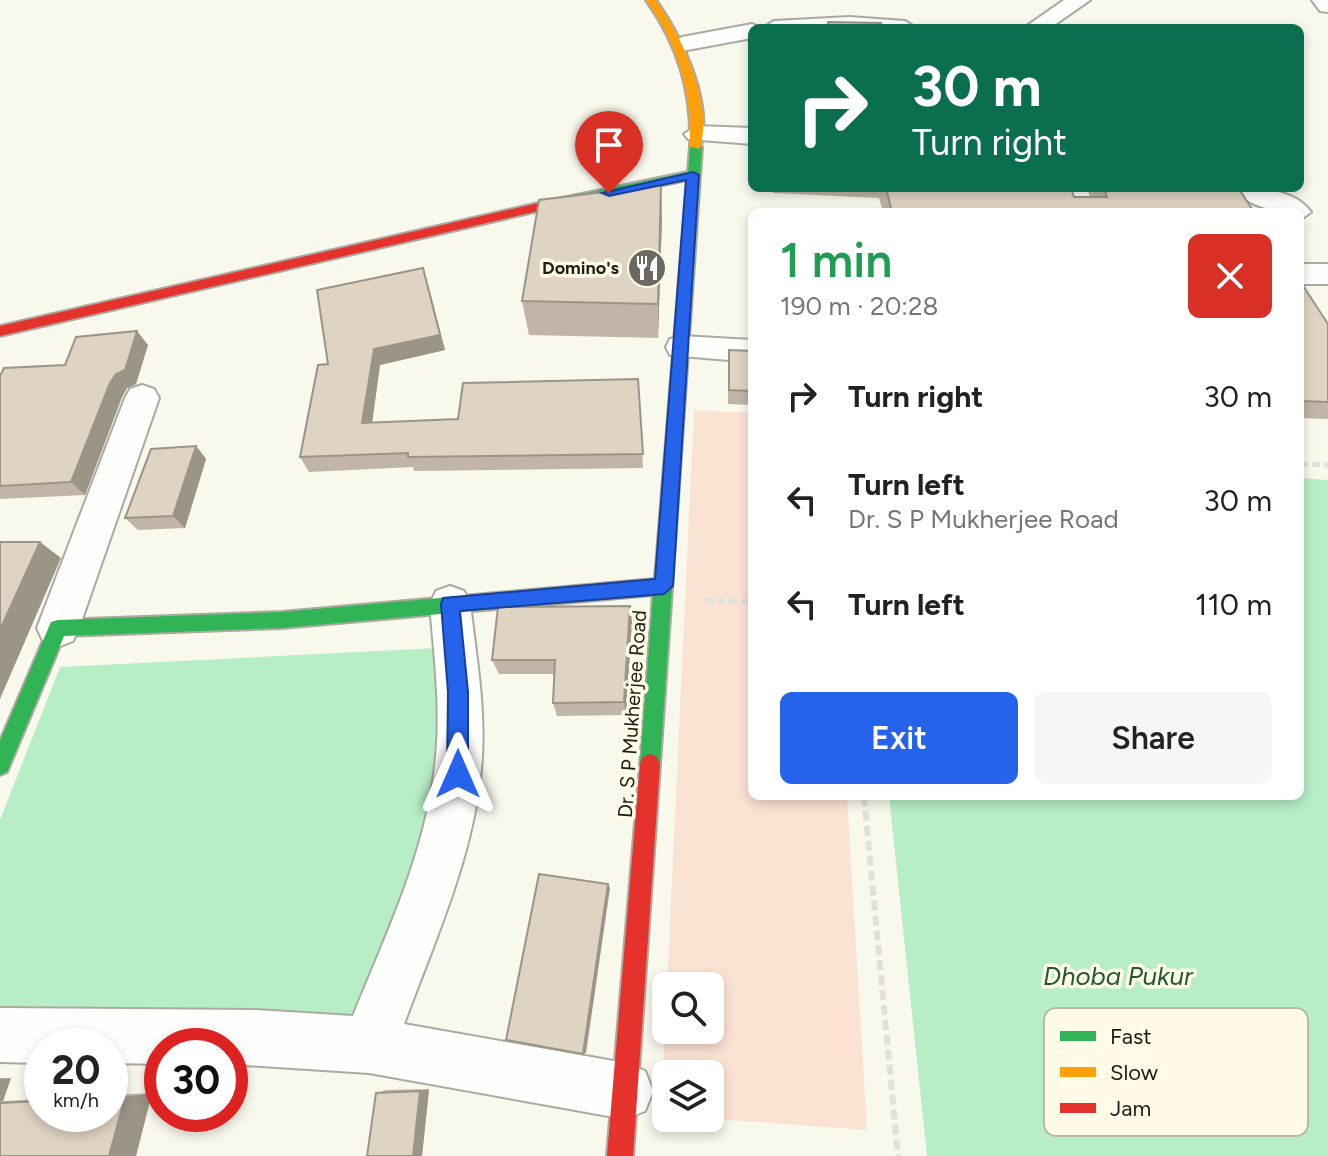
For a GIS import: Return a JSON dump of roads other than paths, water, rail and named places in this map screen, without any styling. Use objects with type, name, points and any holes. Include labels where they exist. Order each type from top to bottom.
[{"type":"street","name":"Dr. S P Mukherjee Road","points":[[620,1156],[682,347],[685,257],[697,134],[692,82],[682,44],[651,0]]},
{"type":"street","points":[[1041,24],[1079,0]]},
{"type":"street","points":[[1323,0],[1328,6]]},
{"type":"street","points":[[682,44],[748,32]]},
{"type":"street","points":[[697,134],[748,136]]},
{"type":"street","points":[[0,331],[524,210],[693,175]]},
{"type":"street","points":[[1256,192],[1289,208]]},
{"type":"street","points":[[1304,274],[1328,274]]},
{"type":"street","points":[[682,347],[748,351]]},
{"type":"street","points":[[0,765],[58,628],[142,398]]},
{"type":"street","points":[[58,628],[282,620],[664,586]]},
{"type":"street","points":[[369,1045],[427,888],[449,818],[458,774],[458,692],[450,604]]},
{"type":"street","points":[[0,1035],[256,1037],[369,1045],[625,1091]]},
{"type":"water","name":"Dhoba Pukur","points":[[1304,478],[1328,480],[1328,1156],[927,1156],[889,800],[1304,800]]},
{"type":"water","points":[[438,648],[440,762],[431,824],[357,1016],[0,1012],[0,820],[60,667]]},
{"type":"place","name":"Domino's","points":[[647,268]]}]
